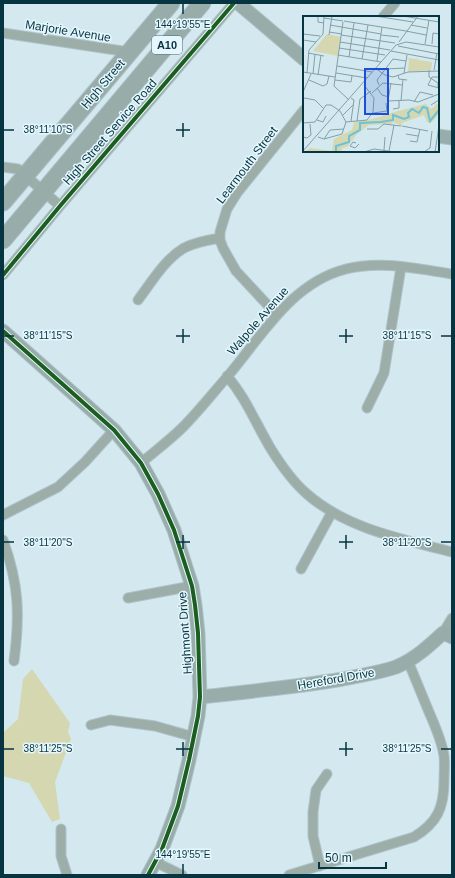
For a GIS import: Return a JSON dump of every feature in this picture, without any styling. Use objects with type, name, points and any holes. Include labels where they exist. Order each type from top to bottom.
[{"type":"highway","name":"High Street","points":[[3,202],[171,3]]},
{"type":"highway","name":"High Street","points":[[3,240],[202,3]]},
{"type":"street","name":"High Street Service Road","points":[[3,275],[60,206],[234,3]]},
{"type":"street","points":[[238,3],[303,58]]},
{"type":"street","points":[[383,16],[395,3]]},
{"type":"street","name":"Marjorie Avenue","points":[[3,32],[129,52]]},
{"type":"street","name":"Learmouth Street","points":[[277,315],[236,271],[227,257],[220,238],[222,221],[227,209],[237,193],[303,111]]},
{"type":"street","points":[[439,136],[452,138]]},
{"type":"street","points":[[3,167],[18,169],[60,206]]},
{"type":"street","points":[[138,300],[162,269],[178,252],[192,244],[220,238]]},
{"type":"street","name":"Walpole Avenue","points":[[141,463],[183,427],[286,304],[304,288],[328,275],[347,268],[368,265],[401,267],[452,274]]},
{"type":"street","points":[[367,408],[384,373],[401,267]]},
{"type":"street","name":"Highmont Drive","points":[[3,331],[114,430],[141,463],[158,494],[174,530],[192,586],[198,633],[200,697],[194,737],[178,806],[162,849],[148,875]]},
{"type":"street","points":[[227,376],[240,393],[271,449],[289,474],[306,493],[325,508],[351,522],[389,536],[452,552]]},
{"type":"street","points":[[3,516],[58,487],[85,462],[114,430]]},
{"type":"street","points":[[301,569],[332,512]]},
{"type":"street","points":[[3,540],[10,558],[17,593],[18,627],[14,661]]},
{"type":"street","points":[[128,598],[192,586]]},
{"type":"street","name":"Hereford Drive","points":[[200,697],[272,690],[380,672],[408,661],[448,635],[452,618]]},
{"type":"street","points":[[289,875],[414,837],[432,824],[438,813],[444,793],[444,756],[441,741],[408,661]]},
{"type":"street","points":[[91,725],[110,720],[155,726],[194,737]]},
{"type":"street","points":[[320,866],[313,836],[313,812],[316,790],[327,774]]},
{"type":"street","points":[[61,829],[61,856],[67,875]]},
{"type":"street","points":[[155,862],[182,875]]},
{"type":"green space","points":[[32,669],[70,723],[68,732],[71,739],[55,782],[60,819],[52,822],[29,783],[3,776],[3,733],[18,719],[23,679]]},
{"type":"cycle path","points":[[3,275],[60,206],[234,3]]},
{"type":"cycle path","points":[[3,331],[114,430],[141,463],[158,494],[174,530],[192,586],[198,633],[200,697],[198,716],[178,806],[162,849],[148,875]]}]
